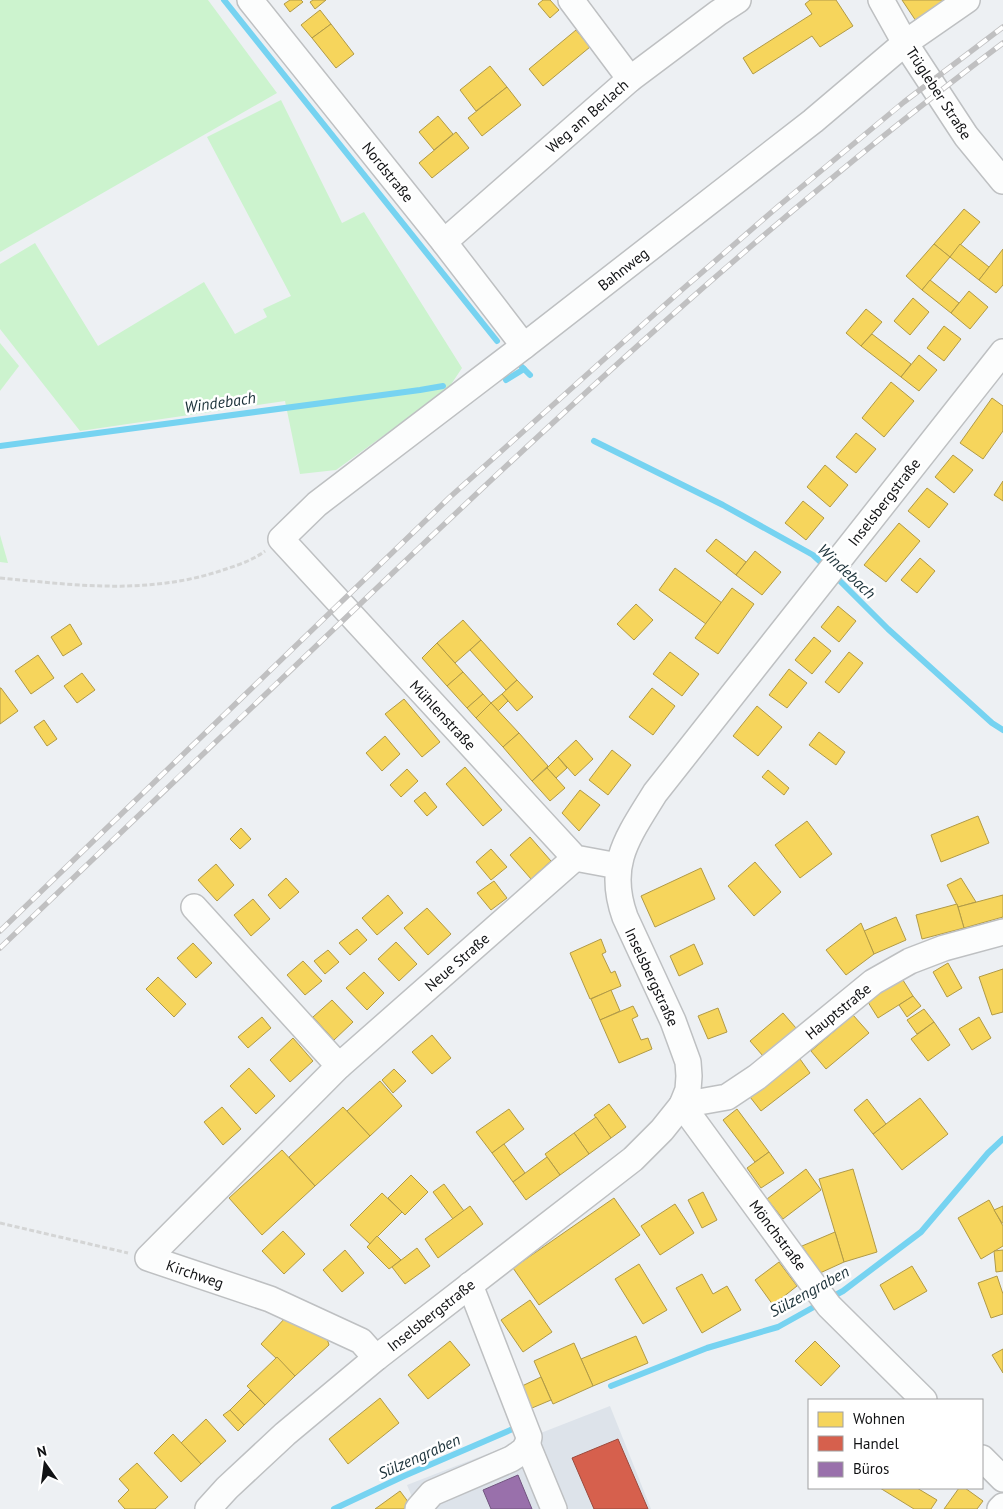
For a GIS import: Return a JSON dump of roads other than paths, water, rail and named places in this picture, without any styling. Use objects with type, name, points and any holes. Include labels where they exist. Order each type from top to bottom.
[{"type":"street","name":"Nordstraße","points":[[250,0],[444,242],[524,346]]},
{"type":"street","points":[[571,0],[630,78]]},
{"type":"street","name":"Weg am Berlach","points":[[444,242],[630,78],[718,12],[738,0]]},
{"type":"street","name":"Trügleber Straße","points":[[881,0],[906,43],[966,136],[1003,181]]},
{"type":"street","name":"Bahnweg","points":[[281,539],[317,504],[524,346],[812,121],[906,43],[967,0]]},
{"type":"street","name":"Inselsbergstraße","points":[[208,1509],[227,1488],[285,1434],[376,1358],[633,1159],[662,1130],[682,1104],[688,1090],[688,1062],[673,1021],[619,902],[618,866],[623,849],[654,793],[1003,352]]},
{"type":"street","name":"Mühlenstraße","points":[[281,539],[575,858]]},
{"type":"street","points":[[575,858],[618,866]]},
{"type":"street","name":"Neue Straße","points":[[148,1258],[339,1066],[575,858]]},
{"type":"street","points":[[194,907],[339,1066]]},
{"type":"street","name":"Hauptstraße","points":[[682,1104],[727,1097],[757,1077],[874,982],[910,961],[944,948],[1003,932]]},
{"type":"street","name":"Mönchstraße","points":[[682,1104],[826,1302],[923,1399]]},
{"type":"street","name":"Kirchweg","points":[[148,1258],[270,1299],[361,1340],[376,1358]]},
{"type":"street","points":[[470,1285],[529,1438],[528,1446],[554,1509]]},
{"type":"street","points":[[418,1509],[432,1493],[511,1458],[521,1453],[528,1446]]},
{"type":"street","points":[[983,1459],[1003,1479]]},
{"type":"street","points":[[1000,1509],[1003,1506]]},
{"type":"waterway","points":[[224,0],[497,341]]},
{"type":"waterway","name":"Windebach","points":[[522,367],[530,375]]},
{"type":"waterway","name":"Windebach","points":[[506,380],[524,369]]},
{"type":"waterway","name":"Windebach","points":[[0,446],[443,386]]},
{"type":"waterway","name":"Windebach","points":[[594,441],[723,505],[813,555],[827,568]]},
{"type":"waterway","name":"Windebach","points":[[834,575],[888,629],[992,723],[1003,730]]},
{"type":"waterway","name":"Sülzengraben","points":[[830,1298],[843,1291],[921,1232],[988,1153],[1003,1139]]},
{"type":"waterway","name":"Sülzengraben","points":[[611,1386],[707,1348],[778,1327],[821,1303]]},
{"type":"waterway","name":"Sülzengraben","points":[[334,1509],[404,1476],[515,1428]]},
{"type":"railway","points":[[0,931],[450,497],[677,294],[781,204],[904,102],[1003,27]]},
{"type":"railway","points":[[0,948],[414,552],[577,400],[829,181],[1003,43]]}]
